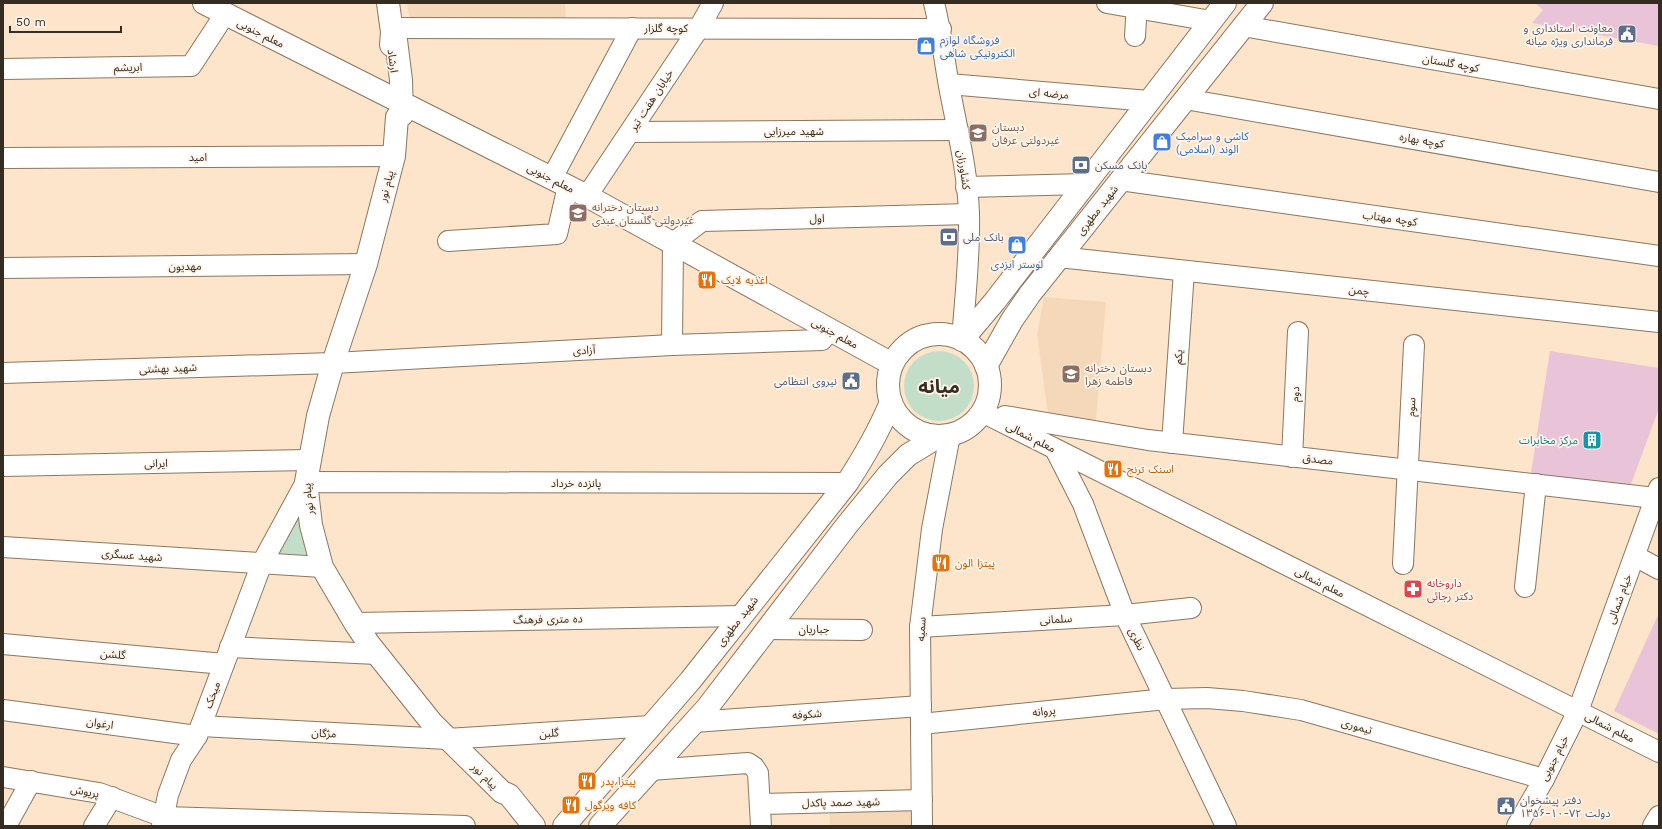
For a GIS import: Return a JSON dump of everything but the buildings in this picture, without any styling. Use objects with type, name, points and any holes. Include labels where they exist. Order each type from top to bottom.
[{"type":"main road","name":"معلم جنوبی","points":[[204,3],[587,196],[892,364]]},
{"type":"main road","name":"ارشاد","points":[[388,3],[391,30],[390,40],[401,101]]},
{"type":"main road","points":[[962,340],[995,301],[1225,3]]},
{"type":"main road","name":"شهید مطهری","points":[[986,366],[1012,320],[1030,294],[1262,3]]},
{"type":"main road","name":"پیام نور","points":[[401,101],[402,118],[399,144],[394,154],[366,264],[333,363],[318,416],[306,482],[311,525],[322,567],[355,623],[377,654],[432,723],[502,792],[509,796],[534,826]]},
{"type":"main road","points":[[600,826],[706,708],[847,525],[888,475],[908,455],[944,435],[962,430],[973,423],[982,412],[987,402],[989,390],[989,378],[986,366],[980,355],[972,347],[962,340],[946,334],[930,335],[914,340],[901,350],[892,364],[888,376],[888,389],[891,402],[898,416],[909,426],[923,434],[944,435]]},
{"type":"main road","name":"شهید مطهری","points":[[564,826],[690,681],[847,483],[879,429],[891,402]]},
{"type":"main road","name":"پیام نور","points":[[502,792],[505,800],[527,826]]},
{"type":"street","name":"خیابان هفت تیر","points":[[587,196],[631,132],[713,3]]},
{"type":"street","name":"کشاورزان","points":[[934,3],[941,28],[949,84],[958,130],[969,214],[968,259],[962,340]]},
{"type":"street","points":[[1107,3],[1137,6],[1211,21]]},
{"type":"street","points":[[1135,36],[1137,6]]},
{"type":"street","name":"ابریشم","points":[[3,69],[191,66],[225,14]]},
{"type":"street","name":"کوچه گلستان","points":[[1243,26],[1659,99]]},
{"type":"street","points":[[448,241],[556,234],[560,182],[632,28]]},
{"type":"street","name":"کوچه گلزار","points":[[391,30],[941,28]]},
{"type":"street","name":"مرضه ای","points":[[949,84],[1149,101]]},
{"type":"street","name":"کوچه بهاره","points":[[1185,99],[1659,182]]},
{"type":"street","name":"شهید میرزایی","points":[[631,132],[958,130]]},
{"type":"street","name":"امید","points":[[3,158],[394,154]]},
{"type":"street","name":"کوچه مهتاب","points":[[1120,180],[1659,256]]},
{"type":"street","points":[[966,187],[1085,184]]},
{"type":"street","name":"اول","points":[[673,243],[702,220],[969,214]]},
{"type":"street","points":[[672,345],[673,243]]},
{"type":"street","name":"چمن","points":[[1059,257],[1659,322]]},
{"type":"street","name":"مهدیون","points":[[3,268],[366,264]]},
{"type":"street","name":"یکم","points":[[1172,443],[1184,271]]},
{"type":"street","name":"آزادی","points":[[333,363],[672,345],[822,340],[830,330]]},
{"type":"street","name":"دوم","points":[[1292,457],[1298,332]]},
{"type":"street","name":"سوم","points":[[1403,564],[1414,345]]},
{"type":"street","name":"شهید بهشتی","points":[[3,373],[333,363]]},
{"type":"street","name":"مصدق","points":[[982,412],[1056,426],[1172,443],[1536,484],[1657,493]]},
{"type":"street","name":"معلم شمالی","points":[[982,412],[1659,752]]},
{"type":"street","name":"سمیه","points":[[922,826],[920,627],[944,435]]},
{"type":"street","name":"نظری","points":[[1055,449],[1083,504],[1126,615],[1226,826]]},
{"type":"street","name":"ایرانی","points":[[3,466],[309,460]]},
{"type":"street","name":"پانزده خرداد","points":[[306,482],[847,483]]},
{"type":"street","name":"میخک","points":[[163,822],[168,795],[182,760],[199,731],[262,563],[306,482]]},
{"type":"street","points":[[1525,587],[1536,484]]},
{"type":"street","name":"خیام شمالی","points":[[1578,711],[1657,493]]},
{"type":"street","name":"شهید عسگری","points":[[3,547],[322,567]]},
{"type":"street","points":[[1635,556],[1659,569]]},
{"type":"street","name":"سلمانی","points":[[920,627],[1126,615],[1191,608]]},
{"type":"street","name":"ده متری فرهنگ","points":[[355,623],[741,616]]},
{"type":"street","name":"جباریان","points":[[767,629],[862,630]]},
{"type":"street","name":"گلشن","points":[[3,644],[227,655],[377,654]]},
{"type":"street","name":"تیموری","points":[[1166,699],[1207,698],[1243,701],[1301,710],[1544,779]]},
{"type":"street","name":"پروانه","points":[[921,715],[1166,699]]},
{"type":"street","name":"ارغوان","points":[[3,710],[199,731]]},
{"type":"street","name":"خیام جنوبی","points":[[1517,826],[1544,779],[1578,711]]},
{"type":"street","name":"شکوفه","points":[[694,722],[921,715]]},
{"type":"street","name":"گلبن","points":[[447,739],[651,726]]},
{"type":"street","name":"مژگان","points":[[199,731],[447,739]]},
{"type":"street","points":[[650,770],[748,764],[754,767],[758,773],[761,826]]},
{"type":"street","name":"پریوش","points":[[3,777],[99,793],[163,822],[465,826]]},
{"type":"street","points":[[6,826],[31,782]]},
{"type":"street","points":[[94,826],[112,798]]},
{"type":"street","name":"شهید صمد پاکدل","points":[[760,804],[922,800]]},
{"type":"street","points":[[1653,826],[1659,816]]},
{"type":"shaded area","points":[[407,3],[565,3],[566,19],[410,24]]},
{"type":"shaded area","name":"دبستان دخترانه فاطمه زهرا","points":[[1044,297],[1106,302],[1096,420],[1048,413],[1037,335]]},
{"type":"shaded area","points":[[829,808],[914,808],[915,826],[830,826]]},
{"type":"green space","points":[[932,351],[946,351],[959,356],[969,366],[974,379],[974,393],[969,406],[959,416],[946,421],[932,421],[919,416],[909,406],[904,393],[904,379],[909,366],[919,356]]},
{"type":"green space","points":[[303,497],[315,561],[270,558]]},
{"type":"place","name":"معاونت استانداری و فرمانداری ویژه میانه","points":[[1627,34]]},
{"type":"place","name":"فروشگاه لوازم الکترونیکی شاهی","points":[[926,46]]},
{"type":"place","name":"دبستان غیردولتی عرفان","points":[[978,133]]},
{"type":"place","name":"کاشی و سرامیک الوند (اسلامی)","points":[[1162,142]]},
{"type":"place","name":"بانک مسکن","points":[[1081,165]]},
{"type":"place","name":"دبستان دخترانه غیردولتی گلستان عبدی","points":[[578,213]]},
{"type":"place","name":"بانک ملی","points":[[949,237]]},
{"type":"place","name":"لوستر ایزدی","points":[[1017,245]]},
{"type":"place","name":"اغذیه لایک","points":[[707,280]]},
{"type":"place","name":"دبستان دخترانه فاطمه زهرا","points":[[1071,374]]},
{"type":"place","name":"نیروی انتظامی","points":[[851,381]]},
{"type":"place","name":"مرکز مخابرات","points":[[1592,440]]},
{"type":"place","name":"اسنک ترنج","points":[[1113,469]]},
{"type":"place","name":"پیتزا الون","points":[[941,563]]},
{"type":"place","name":"داروخانه دکتر رجائی","points":[[1413,589]]},
{"type":"place","name":"پیتزا پدر","points":[[587,781]]},
{"type":"place","name":"کافه ویرگول","points":[[571,805]]},
{"type":"place","name":"دفتر پیشخوان دولت ۷۲-۱۰-۱۳۵۶","points":[[1506,806]]},
{"type":"district","name":"میانه","points":[[939,386]]}]
